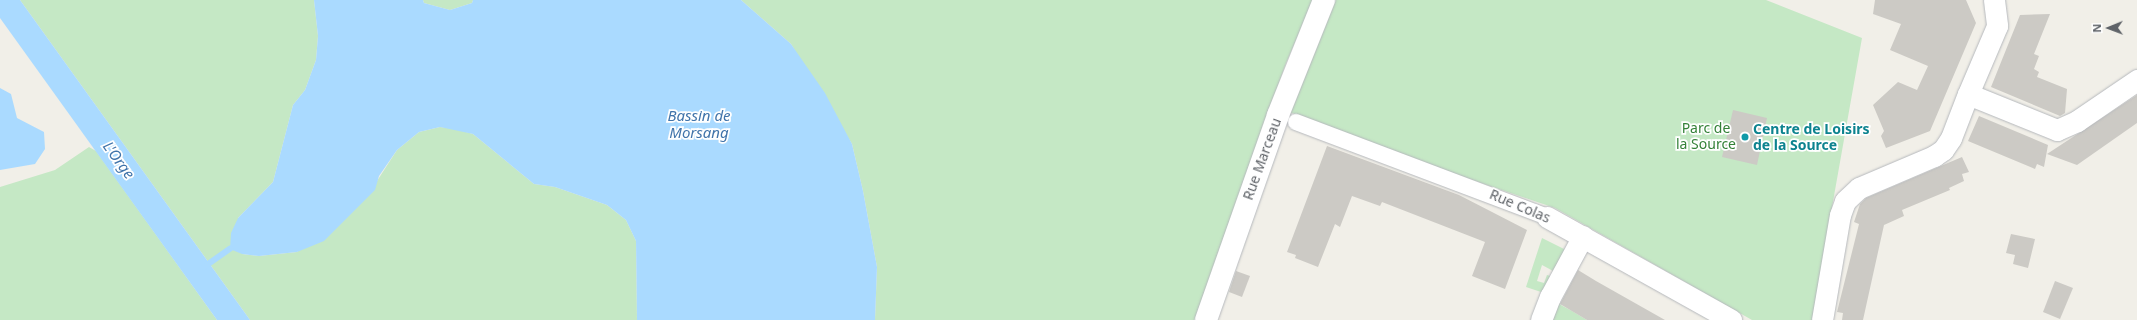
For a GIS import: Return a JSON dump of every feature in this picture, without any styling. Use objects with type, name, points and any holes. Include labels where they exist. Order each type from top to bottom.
[{"type":"main road","name":"Rue Marceau","points":[[1206,320],[1278,115],[1324,0]]},
{"type":"street","points":[[1822,320],[1840,215],[1845,201],[1859,188],[1934,156],[1943,150],[1950,138],[1997,26],[1994,0]]},
{"type":"street","points":[[1968,94],[2057,130],[2077,121],[2137,80]]},
{"type":"street","name":"Rue Colas","points":[[1296,122],[1497,196],[1547,217],[1731,320]]},
{"type":"street","points":[[1541,320],[1550,297],[1583,236]]},
{"type":"green space","points":[[20,0],[314,0],[318,36],[316,60],[305,90],[293,105],[273,182],[238,218],[242,254],[259,256],[297,252],[377,181],[397,150],[419,132],[440,127],[456,129],[473,134],[534,184],[555,187],[607,205],[626,220],[636,241],[637,320],[250,320]]},
{"type":"green space","points":[[423,0],[473,0],[472,3],[450,10],[424,3]]},
{"type":"green space","points":[[741,0],[1314,0],[1286,63],[1195,320],[875,320],[877,267],[863,191],[852,144],[791,44]]},
{"type":"green space","name":"Parc de la Source","points":[[1334,0],[1766,0],[1862,38],[1812,320],[1752,320],[1555,208],[1416,161],[1287,111]]},
{"type":"green space","points":[[89,147],[96,151],[217,320],[0,320],[0,187],[55,170]]},
{"type":"green space","points":[[1542,238],[1568,251],[1555,272],[1542,265],[1537,281],[1544,283],[1547,275],[1554,277],[1547,294],[1526,287]]},
{"type":"green space","points":[[1559,304],[1572,311],[1587,320],[1553,320]]},
{"type":"water","name":"L'Orge","points":[[0,0],[20,0],[250,320],[217,320],[0,18]]},
{"type":"water","name":"Bassin de Morsang","points":[[314,0],[423,0],[424,3],[450,10],[472,3],[473,0],[741,0],[791,44],[825,93],[852,144],[863,191],[877,267],[875,320],[637,320],[636,241],[626,220],[607,205],[555,187],[534,184],[473,134],[440,127],[419,132],[397,150],[379,176],[375,190],[324,241],[297,252],[259,256],[242,254],[230,249],[231,233],[238,218],[273,182],[293,105],[305,90],[316,60],[318,36]]},
{"type":"water","points":[[0,88],[11,94],[17,118],[44,132],[45,149],[35,164],[0,170]]},
{"type":"building","points":[[1875,0],[1966,0],[1976,23],[1930,131],[1886,148],[1881,136],[1884,131],[1873,105],[1898,82],[1917,90],[1928,66],[1890,50],[1901,24],[1873,14]]},
{"type":"building","points":[[2050,14],[2034,54],[2039,56],[2034,69],[2039,72],[2037,77],[2067,89],[2065,113],[2060,116],[1991,87],[2020,15]]},
{"type":"building","points":[[2137,95],[2137,123],[2077,165],[2047,154]]},
{"type":"building","name":"Centre de Loisirs de la Source","points":[[1733,110],[1767,118],[1757,165],[1722,157]]},
{"type":"building","points":[[1979,116],[2048,145],[2044,167],[2037,164],[2035,169],[1968,141]]},
{"type":"building","points":[[1327,146],[1459,195],[1527,230],[1505,289],[1472,276],[1485,242],[1382,202],[1380,206],[1352,196],[1340,227],[1335,224],[1318,267],[1295,258],[1296,255],[1287,252]]},
{"type":"building","points":[[1962,157],[1969,172],[1962,174],[1964,181],[1949,188],[1950,190],[1902,210],[1904,216],[1884,225],[1863,320],[1842,320],[1843,313],[1837,312],[1859,224],[1854,222],[1860,204],[1866,198]]},
{"type":"building","points":[[2011,234],[2035,239],[2028,268],[2013,264],[2015,255],[2006,253]]},
{"type":"building","points":[[1578,270],[1665,320],[1587,320],[1560,304]]},
{"type":"building","points":[[1236,271],[1250,276],[1242,297],[1229,292]]},
{"type":"building","points":[[2055,281],[2073,288],[2060,319],[2043,312]]},
{"type":"waterway","points":[[204,267],[230,249]]},
{"type":"place","name":"Centre de Loisirs de la Source","points":[[1745,137]]}]
